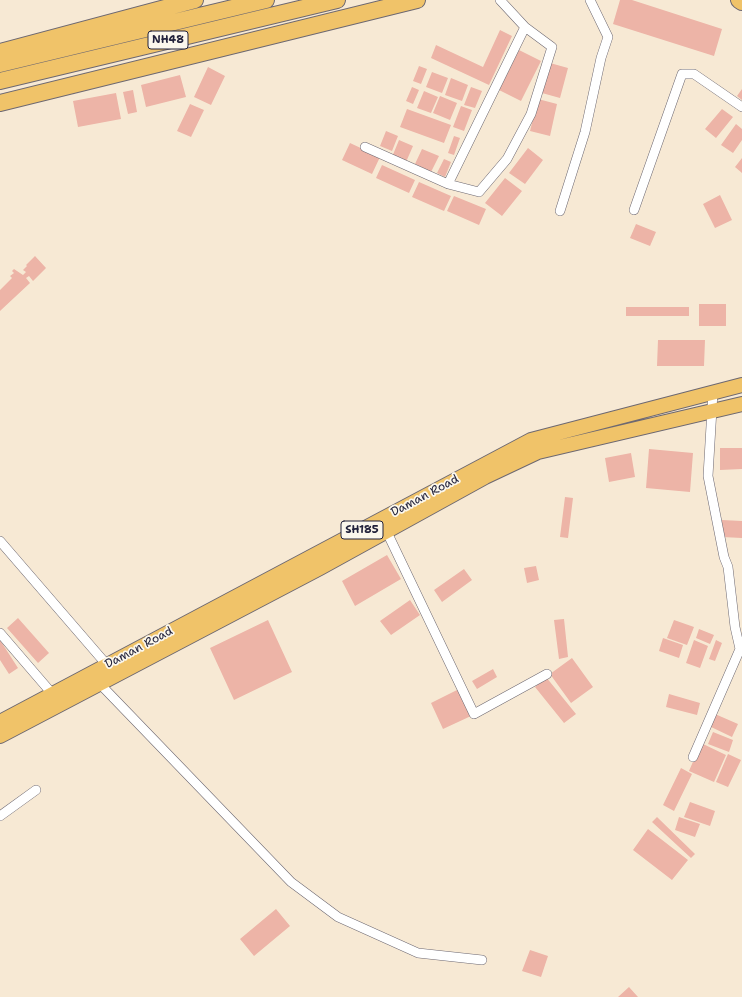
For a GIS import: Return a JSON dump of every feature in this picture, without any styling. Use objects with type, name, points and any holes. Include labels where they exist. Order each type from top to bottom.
[{"type":"highway","points":[[0,52],[195,0]]},
{"type":"highway","name":"NH48","points":[[0,64],[266,0]]},
{"type":"highway","name":"NH48","points":[[0,81],[337,0]]},
{"type":"highway","points":[[0,103],[417,0]]},
{"type":"main road","name":"Daman Road","points":[[0,722],[56,699],[100,673],[384,525],[531,440],[742,385]]},
{"type":"main road","points":[[100,673],[384,525],[538,452],[742,404]]},
{"type":"main road","points":[[0,736],[56,699]]},
{"type":"street","points":[[365,147],[448,184],[479,192],[507,159],[531,114],[552,47],[525,27],[500,0]]},
{"type":"street","points":[[560,211],[585,132],[601,58],[608,37],[590,0]]},
{"type":"street","points":[[448,184],[525,27]]},
{"type":"street","points":[[634,210],[682,74],[694,74],[742,107]]},
{"type":"street","points":[[693,757],[740,649],[735,627],[728,567],[724,557],[708,476],[713,392]]},
{"type":"street","points":[[384,525],[474,714],[547,674]]},
{"type":"street","points":[[0,541],[100,673],[291,882],[338,917],[418,953],[482,960]]},
{"type":"street","points":[[0,633],[56,699]]},
{"type":"street","points":[[0,816],[36,790]]},
{"type":"building","points":[[620,0],[632,0],[722,29],[714,56],[613,24]]},
{"type":"building","points":[[500,30],[512,36],[489,85],[431,58],[436,45],[483,67]]},
{"type":"building","points":[[519,50],[541,61],[521,101],[499,90]]},
{"type":"building","points":[[550,63],[568,68],[560,98],[542,93]]},
{"type":"building","points":[[419,66],[427,69],[421,84],[413,81]]},
{"type":"building","points":[[208,67],[225,76],[211,105],[194,97]]},
{"type":"building","points":[[432,72],[448,78],[442,93],[426,87]]},
{"type":"building","points":[[180,75],[186,97],[146,107],[141,85]]},
{"type":"building","points":[[451,78],[468,85],[462,101],[445,95]]},
{"type":"building","points":[[412,87],[419,90],[413,104],[406,101]]},
{"type":"building","points":[[471,87],[482,91],[475,108],[464,105]]},
{"type":"building","points":[[742,89],[742,100],[737,96]]},
{"type":"building","points":[[133,90],[137,112],[128,114],[123,92]]},
{"type":"building","points":[[424,91],[438,97],[431,113],[417,108]]},
{"type":"building","points":[[116,93],[121,119],[78,127],[73,101]]},
{"type":"building","points":[[440,96],[457,103],[450,120],[433,113]]},
{"type":"building","points":[[538,99],[557,104],[550,136],[530,131]]},
{"type":"building","points":[[190,104],[204,110],[191,137],[177,131]]},
{"type":"building","points":[[461,106],[472,110],[464,131],[453,127]]},
{"type":"building","points":[[407,109],[451,125],[444,143],[400,127]]},
{"type":"building","points":[[722,109],[733,117],[716,138],[705,129]]},
{"type":"building","points":[[736,124],[742,129],[742,140],[733,153],[721,145]]},
{"type":"building","points":[[386,131],[398,136],[392,151],[380,146]]},
{"type":"building","points":[[454,136],[460,138],[454,155],[448,153]]},
{"type":"building","points":[[399,140],[413,146],[406,162],[392,157]]},
{"type":"building","points":[[350,143],[380,157],[372,174],[342,160]]},
{"type":"building","points":[[528,148],[543,160],[525,184],[509,173]]},
{"type":"building","points":[[422,149],[439,156],[431,172],[415,164]]},
{"type":"building","points":[[742,158],[742,173],[735,167]]},
{"type":"building","points":[[444,159],[451,162],[445,177],[437,173]]},
{"type":"building","points":[[382,165],[415,180],[409,193],[376,178]]},
{"type":"building","points":[[505,178],[522,191],[502,216],[485,203]]},
{"type":"building","points":[[419,182],[451,196],[444,211],[412,197]]},
{"type":"building","points":[[720,195],[732,220],[715,228],[703,204]]},
{"type":"building","points":[[454,196],[486,209],[479,225],[447,211]]},
{"type":"building","points":[[636,224],[656,232],[650,246],[630,238]]},
{"type":"building","points":[[35,256],[46,268],[33,281],[29,276],[26,278],[30,283],[0,311],[0,290],[12,278],[10,276],[14,273],[12,271],[14,269],[23,275],[26,272],[23,270],[27,266],[26,265]]},
{"type":"building","points":[[699,304],[726,304],[726,326],[699,326]]},
{"type":"building","points":[[626,307],[689,307],[689,316],[626,316]]},
{"type":"building","points":[[658,340],[705,340],[704,366],[657,366]]},
{"type":"building","points":[[720,448],[742,448],[742,469],[720,470]]},
{"type":"building","points":[[649,449],[693,453],[690,492],[646,488]]},
{"type":"building","points":[[631,453],[635,477],[609,482],[605,458]]},
{"type":"building","points":[[565,497],[573,498],[568,538],[560,537]]},
{"type":"building","points":[[722,520],[742,521],[742,538],[722,537]]},
{"type":"building","points":[[387,555],[401,579],[355,606],[342,581]]},
{"type":"building","points":[[536,566],[539,580],[527,583],[524,568]]},
{"type":"building","points":[[464,569],[472,580],[442,602],[434,590]]},
{"type":"building","points":[[410,600],[420,615],[391,635],[380,621]]},
{"type":"building","points":[[18,618],[49,653],[38,663],[7,628]]},
{"type":"building","points":[[564,619],[568,657],[559,659],[554,620]]},
{"type":"building","points":[[268,620],[292,672],[234,700],[210,648]]},
{"type":"building","points":[[674,620],[694,627],[687,645],[667,638]]},
{"type":"building","points":[[699,629],[714,635],[710,644],[696,638]]},
{"type":"building","points":[[663,638],[683,645],[679,658],[659,651]]},
{"type":"building","points":[[0,640],[18,668],[9,674],[0,660]]},
{"type":"building","points":[[694,640],[708,646],[700,668],[686,663]]},
{"type":"building","points":[[716,640],[722,643],[715,661],[709,659]]},
{"type":"building","points":[[572,658],[593,687],[571,703],[550,674]]},
{"type":"building","points":[[493,669],[497,677],[477,689],[472,681]]},
{"type":"building","points":[[546,677],[576,714],[564,723],[535,687]]},
{"type":"building","points":[[459,689],[471,716],[443,729],[431,703]]},
{"type":"building","points":[[669,694],[700,703],[697,715],[666,707]]},
{"type":"building","points":[[715,714],[738,724],[732,737],[709,726]]},
{"type":"building","points":[[713,732],[733,740],[729,752],[708,744]]},
{"type":"building","points":[[701,743],[726,755],[714,782],[689,771]]},
{"type":"building","points":[[728,754],[741,760],[728,787],[716,782]]},
{"type":"building","points":[[681,768],[692,774],[674,811],[663,805]]},
{"type":"building","points":[[690,802],[715,811],[710,826],[684,817]]},
{"type":"building","points":[[657,817],[695,854],[691,858],[652,822]]},
{"type":"building","points":[[679,817],[700,824],[695,837],[675,830]]},
{"type":"building","points":[[648,829],[688,860],[672,880],[633,850]]},
{"type":"building","points":[[276,909],[290,926],[254,956],[240,939]]},
{"type":"building","points":[[530,950],[548,956],[541,977],[522,971]]},
{"type":"building","points":[[629,987],[638,997],[618,997]]}]
